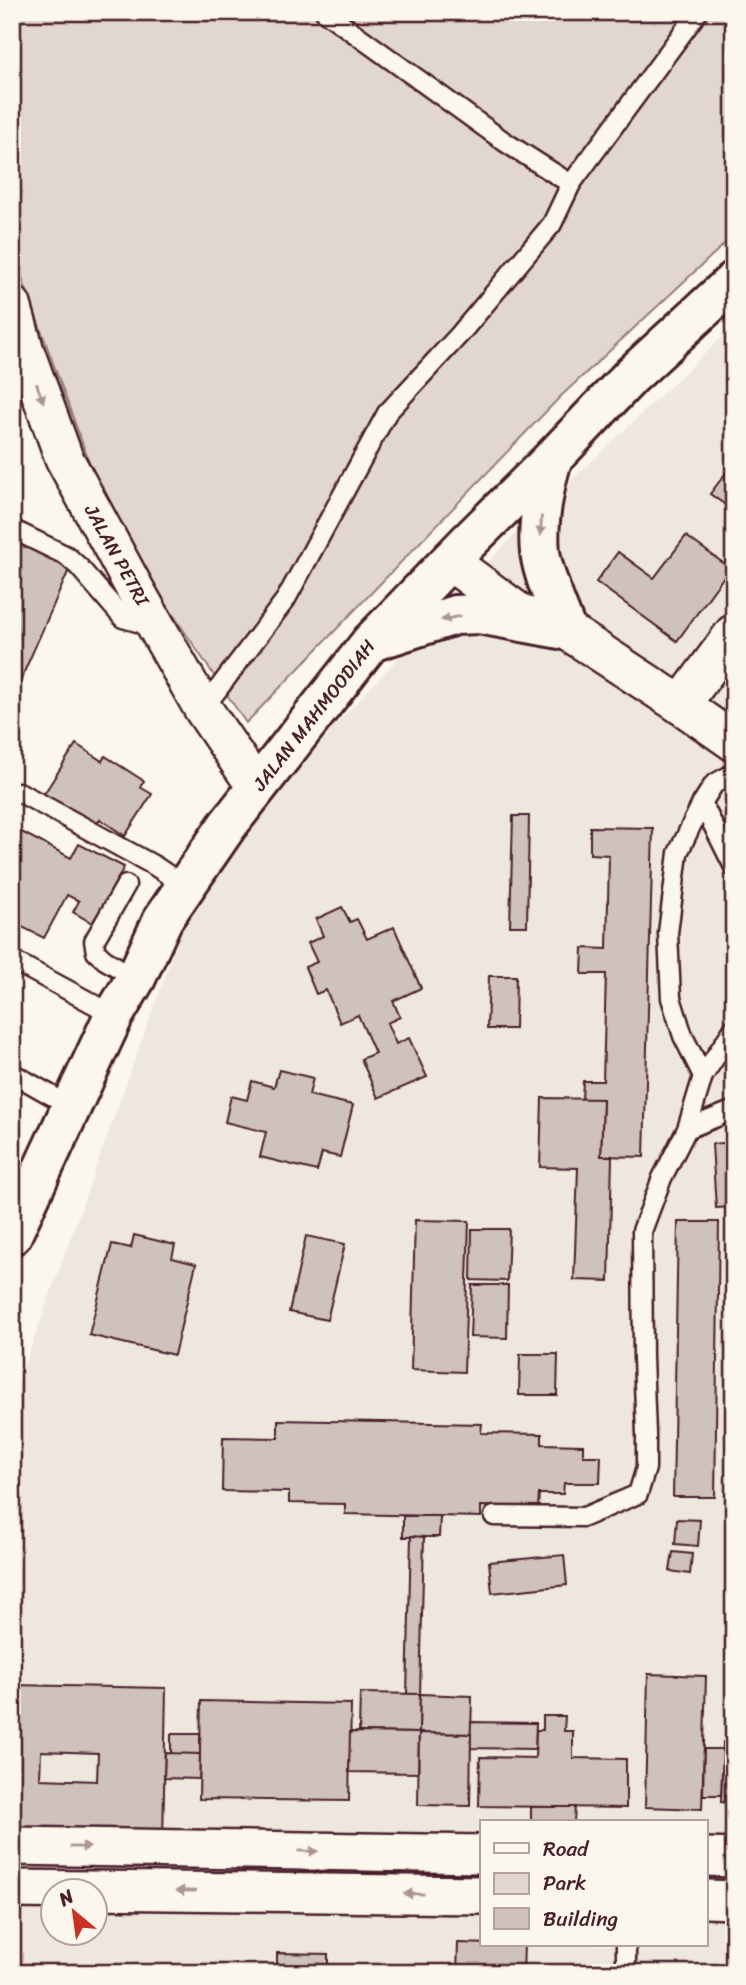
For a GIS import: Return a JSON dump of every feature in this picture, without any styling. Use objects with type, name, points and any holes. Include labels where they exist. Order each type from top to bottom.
[{"type":"main road","name":"JALAN MAHMOODIAH","points":[[12,1235],[114,1015],[163,919],[227,826],[371,642],[631,376],[734,281]]},
{"type":"main road","points":[[552,459],[544,484],[540,550],[545,575],[566,630]]},
{"type":"main road","points":[[371,642],[455,615],[479,614],[566,630]]},
{"type":"street","name":"JALAN PETRI","points":[[12,304],[25,351],[64,458],[135,591],[203,709],[257,788]]},
{"type":"street","points":[[458,551],[520,614],[566,630],[734,742]]},
{"type":"street","points":[[681,705],[734,634]]},
{"type":"street","points":[[12,1846],[480,1854]]},
{"type":"street","points":[[708,1857],[734,1858]]},
{"type":"street","points":[[12,1889],[480,1895]]},
{"type":"street","points":[[708,1899],[734,1900]]},
{"type":"lane","points":[[325,12],[505,142],[570,184]]},
{"type":"lane","points":[[203,709],[286,599],[387,413],[460,334],[552,224],[570,184],[698,12]]},
{"type":"lane","points":[[12,529],[67,556],[123,618],[157,628]]},
{"type":"lane","points":[[703,1076],[683,1036],[671,998],[668,933],[678,853],[714,784],[734,773]]},
{"type":"lane","points":[[19,792],[155,866],[186,887]]},
{"type":"lane","points":[[702,803],[734,867]]},
{"type":"lane","points":[[126,886],[94,941],[96,952],[135,978]]},
{"type":"lane","points":[[12,961],[114,1015]]},
{"type":"lane","points":[[494,1516],[584,1517],[638,1494],[646,1468],[642,1231],[662,1178],[687,1129],[703,1076],[734,1028]]},
{"type":"lane","points":[[12,1073],[72,1107]]},
{"type":"lane","points":[[687,1129],[734,1110]]},
{"type":"lane","points":[[626,1946],[626,1973]]},
{"type":"shaded area","points":[[734,326],[734,1973],[12,1973],[12,1400],[187,915],[278,786],[516,533]]},
{"type":"green space","points":[[12,12],[734,12],[734,235],[560,397],[246,723],[111,522],[13,253]]},
{"type":"building","points":[[734,462],[734,511],[710,494]]},
{"type":"building","points":[[12,536],[72,563],[18,686],[12,683]]},
{"type":"building","points":[[686,536],[730,568],[677,641],[596,582],[618,552],[654,578]]},
{"type":"building","points":[[76,744],[102,761],[105,756],[144,781],[140,787],[152,794],[125,836],[100,819],[95,827],[44,794]]},
{"type":"building","points":[[513,816],[529,816],[527,926],[510,926]]},
{"type":"building","points":[[12,827],[71,858],[79,844],[124,867],[94,924],[73,912],[79,901],[67,895],[44,938],[12,922]]},
{"type":"building","points":[[590,827],[653,828],[644,1157],[601,1156],[603,1099],[582,1099],[583,1081],[603,1081],[606,974],[582,974],[583,948],[607,949],[609,855],[590,854]]},
{"type":"building","points":[[342,907],[350,922],[357,919],[367,939],[394,927],[421,988],[393,1001],[400,1017],[387,1023],[396,1044],[409,1038],[427,1077],[378,1098],[361,1059],[375,1053],[358,1015],[340,1023],[326,990],[316,994],[305,967],[317,962],[308,943],[323,936],[316,919]]},
{"type":"building","points":[[489,976],[516,976],[515,1029],[487,1029]]},
{"type":"building","points":[[279,1070],[313,1078],[309,1095],[353,1105],[340,1157],[322,1153],[317,1171],[260,1157],[266,1132],[225,1122],[231,1096],[247,1100],[252,1081],[274,1087]]},
{"type":"building","points":[[542,1098],[603,1099],[601,1156],[612,1156],[609,1281],[574,1280],[578,1168],[540,1167]]},
{"type":"building","points":[[734,1142],[734,1207],[716,1208],[712,1144]]},
{"type":"building","points":[[415,1220],[469,1221],[464,1372],[411,1370]]},
{"type":"building","points":[[678,1222],[719,1222],[715,1497],[673,1497]]},
{"type":"building","points":[[472,1229],[509,1229],[507,1281],[471,1280]]},
{"type":"building","points":[[134,1235],[175,1245],[172,1258],[196,1264],[174,1355],[89,1335],[112,1244],[131,1248]]},
{"type":"building","points":[[306,1236],[345,1244],[327,1320],[289,1312]]},
{"type":"building","points":[[472,1285],[508,1285],[507,1338],[470,1337]]},
{"type":"building","points":[[520,1354],[558,1354],[557,1395],[519,1395]]},
{"type":"building","points":[[278,1420],[482,1424],[481,1433],[542,1434],[542,1444],[583,1445],[583,1456],[601,1456],[600,1483],[564,1483],[563,1494],[539,1494],[538,1507],[481,1506],[481,1517],[345,1514],[345,1504],[289,1503],[289,1492],[222,1491],[223,1437],[278,1438]]},
{"type":"building","points":[[403,1516],[440,1516],[439,1537],[403,1537]]},
{"type":"building","points":[[677,1519],[700,1520],[698,1546],[675,1544]]},
{"type":"building","points":[[411,1536],[424,1537],[420,1694],[407,1695]]},
{"type":"building","points":[[673,1552],[692,1554],[690,1574],[670,1571]]},
{"type":"building","points":[[564,1555],[567,1585],[492,1593],[489,1562]]},
{"type":"building","points":[[648,1674],[706,1676],[702,1809],[645,1807]]},
{"type":"building","points":[[12,1685],[166,1688],[163,1842],[12,1839]],"holes":[[[41,1751],[98,1753],[97,1781],[40,1779]]]},
{"type":"building","points":[[360,1693],[420,1694],[419,1733],[359,1732]]},
{"type":"building","points":[[420,1694],[472,1696],[471,1734],[419,1733]]},
{"type":"building","points":[[201,1701],[351,1704],[349,1801],[199,1799]]},
{"type":"building","points":[[543,1716],[565,1716],[564,1731],[573,1731],[573,1758],[626,1759],[626,1808],[479,1806],[480,1757],[535,1758],[536,1730],[543,1730]]},
{"type":"building","points":[[471,1722],[536,1723],[535,1749],[470,1748]]},
{"type":"building","points":[[350,1732],[419,1733],[418,1773],[349,1772]]},
{"type":"building","points":[[419,1733],[471,1734],[470,1806],[418,1805]]},
{"type":"building","points":[[171,1734],[200,1734],[200,1754],[171,1754]]},
{"type":"building","points":[[723,1742],[734,1742],[734,1803],[721,1802]]},
{"type":"building","points":[[704,1749],[723,1749],[721,1795],[703,1795]]},
{"type":"building","points":[[165,1753],[200,1754],[199,1779],[164,1778]]},
{"type":"building","points":[[531,1807],[575,1807],[574,1820],[531,1820]]},
{"type":"building","points":[[458,1943],[524,1946],[523,1973],[457,1973]]},
{"type":"building","points":[[277,1953],[328,1954],[328,1973],[277,1973]]}]
